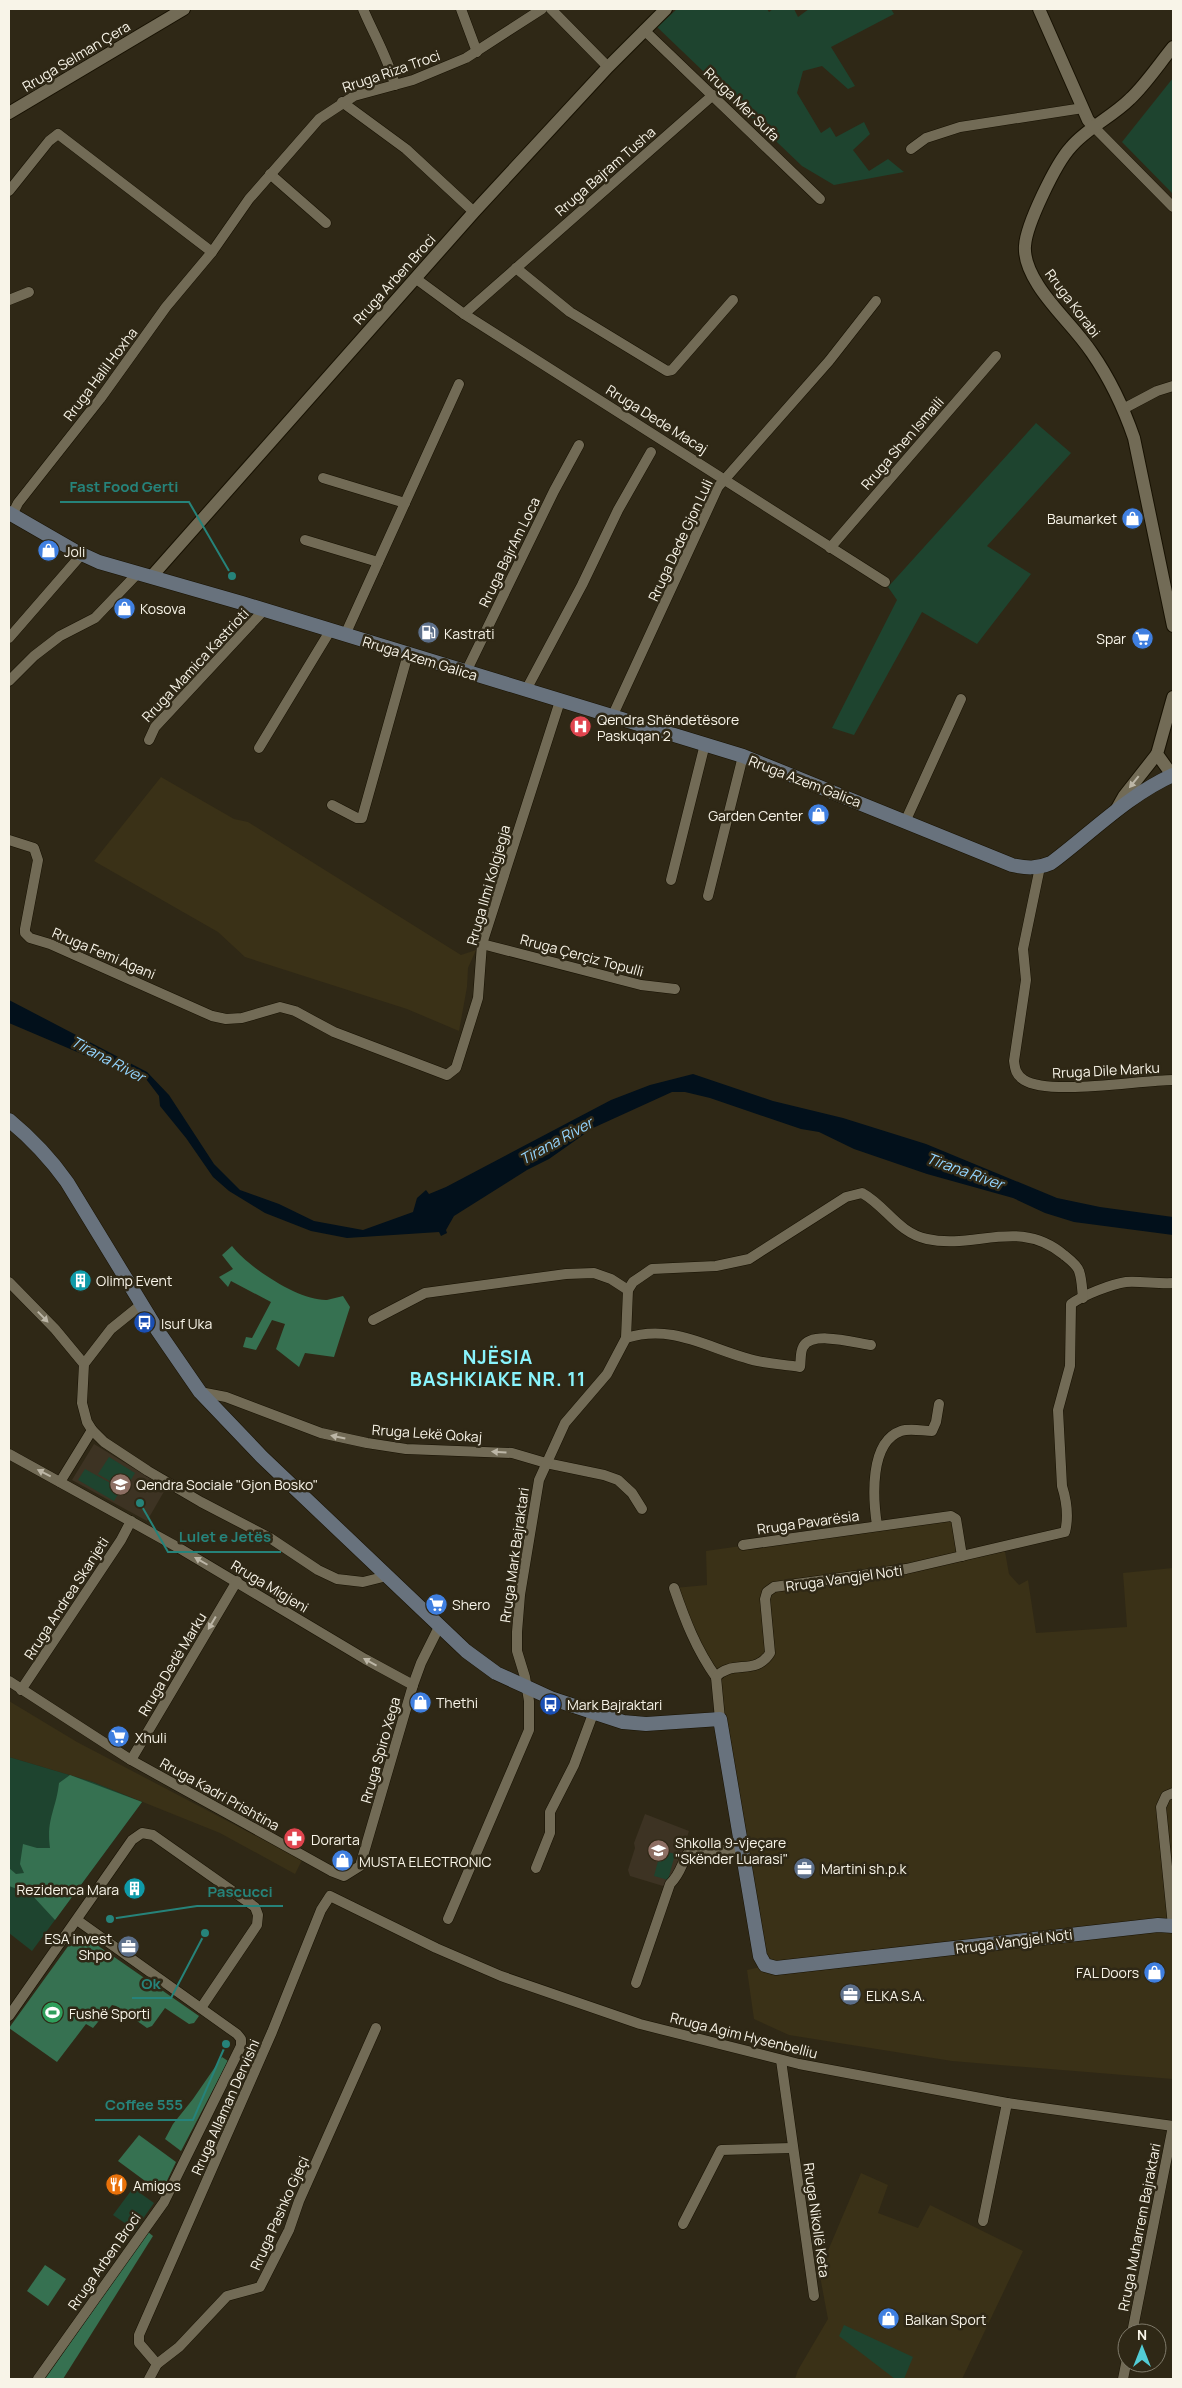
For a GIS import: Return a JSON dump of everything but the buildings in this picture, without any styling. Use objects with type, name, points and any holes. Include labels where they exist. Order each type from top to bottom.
[{"type":"main road","name":"Rruga Azem Galica","points":[[10,514],[82,554],[138,573],[743,756],[1012,865],[1027,868],[1040,867]]},
{"type":"main road","points":[[1040,867],[1066,851],[1114,814],[1173,775]]},
{"type":"main road","points":[[9,1120],[32,1139],[51,1159],[158,1331],[200,1392],[262,1458],[466,1651],[496,1673],[593,1714],[623,1722],[646,1724],[720,1719]]},
{"type":"main road","name":"Rruga Vangjel Noti","points":[[720,1719],[760,1956],[765,1966],[776,1968],[1158,1925],[1173,1926]]},
{"type":"street","name":"Rruga Selman Çera","points":[[9,113],[184,9]]},
{"type":"street","points":[[363,9],[382,46],[395,86]]},
{"type":"street","points":[[460,9],[477,52]]},
{"type":"street","name":"Rruga Riza Troci","points":[[212,252],[270,174],[319,119],[342,102],[354,96],[414,80],[477,52],[542,9]]},
{"type":"street","points":[[551,9],[608,66]]},
{"type":"street","name":"Rruga Arben Broci","points":[[152,576],[474,212],[608,66],[666,9]]},
{"type":"street","points":[[1039,9],[1083,108],[1095,128],[1173,207]]},
{"type":"street","name":"Rruga Mer Sufa","points":[[644,30],[820,199]]},
{"type":"street","name":"Rruga Korabi","points":[[1173,47],[1132,97],[1071,147],[1055,170],[1028,231],[1025,249],[1030,270],[1039,286],[1093,354],[1124,409],[1134,438],[1154,543],[1173,621]]},
{"type":"street","name":"Rruga Bajram Tusha","points":[[464,314],[713,95]]},
{"type":"street","points":[[342,102],[406,149],[474,212]]},
{"type":"street","points":[[911,149],[926,138],[960,127],[1083,108]]},
{"type":"street","points":[[9,191],[49,141],[58,134],[212,252]]},
{"type":"street","points":[[270,174],[326,224]]},
{"type":"street","name":"Rruga Halil Hoxha","points":[[10,514],[100,399],[166,307],[212,252]]},
{"type":"street","points":[[516,268],[570,312],[667,371],[672,370],[733,300]]},
{"type":"street","name":"Rruga Dede Macaj","points":[[415,278],[464,314],[885,582]]},
{"type":"street","points":[[9,300],[29,292]]},
{"type":"street","name":"Rruga Dede Gjon Luli","points":[[612,717],[718,487],[829,361],[876,301]]},
{"type":"street","name":"Rruga Shen Ismaili","points":[[830,548],[996,356]]},
{"type":"street","points":[[345,635],[459,384]]},
{"type":"street","points":[[1124,409],[1157,391],[1173,386]]},
{"type":"street","name":"Rruga BajrAm Loca","points":[[466,672],[554,490],[579,445]]},
{"type":"street","points":[[526,690],[582,585],[618,510],[651,452]]},
{"type":"street","points":[[324,478],[405,503]]},
{"type":"street","points":[[305,540],[378,562]]},
{"type":"street","points":[[9,638],[82,554]]},
{"type":"street","points":[[9,681],[34,656],[60,636],[95,618],[138,573]]},
{"type":"street","name":"Rruga Mamica Kastrioti","points":[[149,740],[155,727],[264,610]]},
{"type":"street","points":[[259,748],[330,630]]},
{"type":"street","points":[[332,805],[357,818],[362,818],[408,654]]},
{"type":"street","points":[[1114,814],[1124,796],[1157,754],[1173,697]]},
{"type":"street","points":[[905,822],[961,699]]},
{"type":"street","name":"Rruga Ilmi Kolgjegja","points":[[280,1007],[295,1011],[334,1032],[447,1075],[456,1068],[478,998],[482,944],[560,701]]},
{"type":"street","points":[[671,880],[705,744]]},
{"type":"street","points":[[1157,754],[1173,775]]},
{"type":"street","points":[[708,896],[743,756]]},
{"type":"street","name":"Rruga Femi Agani","points":[[9,840],[34,848],[37,853],[38,860],[25,928],[25,933],[30,938],[50,944],[212,1016],[226,1019],[242,1018],[280,1007]]},
{"type":"street","name":"Rruga Dile Marku","points":[[1040,867],[1023,949],[1026,980],[1014,1061],[1016,1072],[1023,1080],[1034,1085],[1055,1089],[1148,1080],[1173,1080]]},
{"type":"street","name":"Rruga Çerçiz Topulli","points":[[482,944],[641,986],[675,989]]},
{"type":"street","points":[[373,1320],[425,1293],[566,1274],[594,1273],[611,1279],[628,1290],[633,1282],[652,1269],[716,1266],[749,1259],[846,1196],[862,1193],[873,1198],[894,1221],[922,1238],[940,1241],[976,1240],[1016,1235],[1026,1236],[1057,1249],[1074,1263],[1079,1270],[1083,1298],[1116,1284],[1128,1282],[1156,1285],[1173,1283]]},
{"type":"street","points":[[9,1282],[55,1329],[84,1364]]},
{"type":"street","name":"Rruga Mark Bajraktari","points":[[448,1919],[529,1730],[526,1687],[517,1651],[520,1595],[539,1480],[565,1423],[607,1374],[626,1338],[628,1290]]},
{"type":"street","name":"Rruga Vangjel Noti","points":[[720,1719],[716,1677],[722,1671],[758,1665],[766,1660],[770,1653],[765,1600],[767,1592],[774,1588],[906,1569],[1065,1532],[1068,1519],[1066,1498],[1062,1486],[1058,1410],[1070,1366],[1071,1304],[1083,1298]]},
{"type":"street","points":[[142,1304],[110,1329],[84,1364],[82,1402],[87,1422],[92,1430],[104,1442],[148,1471],[201,1502],[270,1538],[324,1573],[337,1579],[363,1582],[387,1576]]},
{"type":"street","points":[[626,1338],[642,1333],[688,1337],[749,1359],[800,1367],[803,1346],[809,1341],[824,1338],[871,1345]]},
{"type":"street","name":"Rruga Lekë Qokaj","points":[[200,1392],[226,1397],[322,1433],[367,1443],[406,1448],[512,1453],[546,1463],[604,1475],[618,1480],[632,1493],[642,1509]]},
{"type":"street","name":"Rruga Pavarësia","points":[[877,1525],[873,1489],[881,1452],[895,1433],[903,1430],[932,1431],[936,1422],[939,1404]]},
{"type":"street","points":[[60,1482],[92,1430]]},
{"type":"street","name":"Rruga Migjeni","points":[[9,1454],[237,1581],[364,1659],[413,1685]]},
{"type":"street","name":"Rruga Pavarësia","points":[[743,1545],[951,1516],[956,1519],[962,1556]]},
{"type":"street","name":"Rruga Andrea Skanjeti","points":[[22,1690],[121,1540],[131,1521]]},
{"type":"street","name":"Rruga Dedë Marku","points":[[131,1760],[237,1581]]},
{"type":"street","points":[[674,1588],[686,1624],[702,1656],[716,1677]]},
{"type":"street","name":"Rruga Spiro Xega","points":[[344,1876],[360,1866],[413,1685],[421,1663],[439,1627]]},
{"type":"street","name":"Rruga Kadri Prishtina","points":[[9,1681],[131,1760],[331,1871],[344,1876]]},
{"type":"street","points":[[536,1868],[550,1833],[550,1812],[574,1765],[593,1714]]},
{"type":"street","name":"Rruga Vangjel Noti","points":[[1173,1793],[1166,1796],[1161,1807],[1173,1926]]},
{"type":"street","points":[[9,2016],[132,1840],[142,1833],[153,1835],[248,1902],[255,1907],[258,1915],[257,1925],[201,2008]]},
{"type":"street","points":[[636,1983],[670,1884],[679,1876],[689,1852],[741,1849]]},
{"type":"street","name":"Rruga Agim Hysenbelliu","points":[[330,1896],[436,1948],[501,1976],[640,2024],[781,2060],[1006,2103],[1173,2126]]},
{"type":"street","name":"Rruga Allaman Dervishi","points":[[157,2364],[139,2343],[139,2335],[272,2032],[321,1910],[330,1896]]},
{"type":"street","name":"Rruga Arben Broci","points":[[38,2379],[164,2202],[241,2046],[241,2039],[237,2034],[77,1920]]},
{"type":"street","name":"Rruga Pashko Gjeçi","points":[[157,2364],[179,2347],[227,2296],[260,2287],[289,2230],[299,2201],[376,2028]]},
{"type":"street","name":"Rruga Nikollë Keta","points":[[781,2060],[814,2296]]},
{"type":"street","points":[[983,2221],[1006,2103]]},
{"type":"street","name":"Rruga Muharrem Bajraktari","points":[[1134,2323],[1173,2126]]},
{"type":"street","name":"Rruga Nikollë Keta","points":[[683,2224],[721,2150],[792,2148]]},
{"type":"street","points":[[149,2379],[157,2364]]},
{"type":"shaded area","points":[[161,777],[234,819],[248,822],[461,955],[476,950],[468,968],[467,987],[459,1031],[407,1009],[245,957],[218,932],[94,861]]},
{"type":"shaded area","name":"Qendra Sociale \"Gjon Bosko\"","points":[[94,1444],[166,1488],[147,1521],[72,1480]]},
{"type":"shaded area","points":[[951,1516],[962,1556],[1004,1546],[1009,1574],[1019,1585],[1028,1580],[1036,1633],[1127,1627],[1123,1573],[1173,1568],[1173,2079],[952,2061],[789,2035],[754,2019],[747,1970],[765,1966],[716,1677],[674,1588],[707,1585],[706,1551]]},
{"type":"shaded area","points":[[9,1701],[77,1742],[302,1860],[295,1874],[220,1833],[93,1782],[9,1757]]},
{"type":"shaded area","name":"Shkolla 9-vjeçare \"Skënder Luarasi\"","points":[[645,1814],[689,1831],[674,1877],[663,1886],[630,1876],[628,1870],[635,1848],[634,1843]]},
{"type":"shaded area","points":[[861,2173],[888,2185],[878,2213],[918,2228],[930,2205],[1023,2251],[962,2379],[795,2379],[798,2370],[828,2319],[817,2260],[824,2260]]},
{"type":"green space","points":[[677,9],[767,9],[769,12],[773,9],[794,9],[798,17],[809,9],[891,9],[894,14],[831,47],[855,86],[848,89],[822,66],[803,71],[797,93],[821,133],[830,127],[836,137],[864,122],[870,134],[853,150],[869,171],[888,159],[904,172],[834,185],[802,166],[657,27]]},
{"type":"green space","points":[[1173,78],[1173,194],[1122,142]]},
{"type":"green space","points":[[1036,423],[1071,453],[987,546],[1031,574],[977,644],[922,612],[854,735],[832,728],[897,600],[888,587]]},
{"type":"green space","points":[[232,1246],[262,1273],[289,1289],[316,1299],[327,1300],[343,1296],[350,1307],[334,1357],[305,1353],[299,1367],[276,1349],[285,1324],[272,1320],[256,1350],[243,1347],[246,1337],[252,1338],[271,1302],[231,1281],[228,1287],[219,1277],[233,1269],[222,1255]]},
{"type":"green space","points":[[109,1457],[135,1473],[125,1490],[98,1474]]},
{"type":"green space","points":[[85,1469],[121,1489],[114,1501],[78,1480]]},
{"type":"green space","points":[[9,1757],[93,1782],[142,1802],[32,1951],[9,1933]]},
{"type":"green space","points":[[70,1775],[142,1802],[55,1920],[31,1894],[9,1886],[9,1868],[16,1874],[24,1873],[20,1864],[23,1844],[37,1848],[50,1848],[49,1829],[59,1783]]},
{"type":"green space","points":[[661,1850],[675,1854],[668,1880],[654,1876]]},
{"type":"green space","points":[[79,1935],[84,1936],[199,2016],[194,2023],[189,2024],[165,2008],[152,2026],[147,2028],[112,2005],[93,2028],[86,2024],[57,2062],[9,2028],[74,1938]]},
{"type":"green space","points":[[222,2057],[228,2061],[181,2151],[165,2139],[173,2124]]},
{"type":"green space","points":[[139,2135],[176,2162],[163,2189],[156,2189],[118,2161]]},
{"type":"green space","points":[[133,2188],[154,2203],[135,2230],[113,2215]]},
{"type":"green space","points":[[148,2232],[153,2236],[63,2379],[45,2379]]},
{"type":"green space","points":[[45,2265],[66,2279],[48,2306],[27,2291]]},
{"type":"green space","points":[[844,2325],[913,2357],[904,2379],[895,2379],[839,2336]]},
{"type":"water","name":"Tirana River","points":[[9,1000],[147,1072],[169,1095],[214,1164],[240,1190],[279,1204],[314,1221],[363,1230],[413,1212],[417,1198],[426,1190],[429,1194],[446,1187],[611,1100],[650,1085],[693,1074],[773,1101],[843,1118],[926,1144],[1057,1198],[1100,1207],[1173,1217],[1173,1235],[1074,1222],[1045,1213],[1013,1198],[927,1174],[854,1149],[819,1132],[801,1129],[710,1098],[685,1092],[672,1092],[593,1128],[549,1159],[527,1170],[454,1216],[446,1230],[447,1233],[441,1236],[439,1232],[347,1238],[311,1231],[265,1213],[229,1191],[213,1177],[186,1138],[160,1106],[159,1096],[146,1079],[126,1069],[96,1060],[9,1023]]},
{"type":"place","name":"Baumarket","points":[[1133,518]]},
{"type":"place","name":"Joli","points":[[48,551]]},
{"type":"place","name":"Fast Food Gerti","points":[[232,576]]},
{"type":"place","name":"Kosova","points":[[124,608]]},
{"type":"place","name":"Kastrati","points":[[428,633]]},
{"type":"place","name":"Spar","points":[[1142,638]]},
{"type":"place","name":"Qendra Shëndetësore Paskuqan 2","points":[[581,727]]},
{"type":"place","name":"Garden Center","points":[[819,815]]},
{"type":"place","name":"Olimp Event","points":[[80,1280]]},
{"type":"place","name":"Isuf Uka","points":[[145,1323]]},
{"type":"place","name":"Qendra Sociale \"Gjon Bosko\"","points":[[120,1484]]},
{"type":"place","name":"Lulet e Jetës","points":[[140,1503]]},
{"type":"place","name":"Shero","points":[[436,1604]]},
{"type":"place","name":"Thethi","points":[[420,1702]]},
{"type":"place","name":"Mark Bajraktari","points":[[551,1704]]},
{"type":"place","name":"Xhuli","points":[[119,1737]]},
{"type":"place","name":"Dorarta","points":[[295,1839]]},
{"type":"place","name":"Shkolla 9-vjeçare \"Skënder Luarasi\"","points":[[659,1850]]},
{"type":"place","name":"MUSTA ELECTRONIC","points":[[343,1861]]},
{"type":"place","name":"Martini sh.p.k","points":[[805,1868]]},
{"type":"place","name":"Rezidenca Mara","points":[[135,1889]]},
{"type":"place","name":"Pascucci","points":[[110,1919]]},
{"type":"place","name":"Ok","points":[[205,1933]]},
{"type":"place","name":"ESA invest Shpo","points":[[128,1946]]},
{"type":"place","name":"FAL Doors","points":[[1155,1972]]},
{"type":"place","name":"ELKA S.A.","points":[[850,1995]]},
{"type":"place","name":"Fushë Sporti","points":[[53,2013]]},
{"type":"place","name":"Coffee 555","points":[[226,2044]]},
{"type":"place","name":"Amigos","points":[[117,2185]]},
{"type":"place","name":"Balkan Sport","points":[[889,2319]]},
{"type":"district","name":"NJËSIA BASHKIAKE NR. 11","points":[[498,1368]]}]
